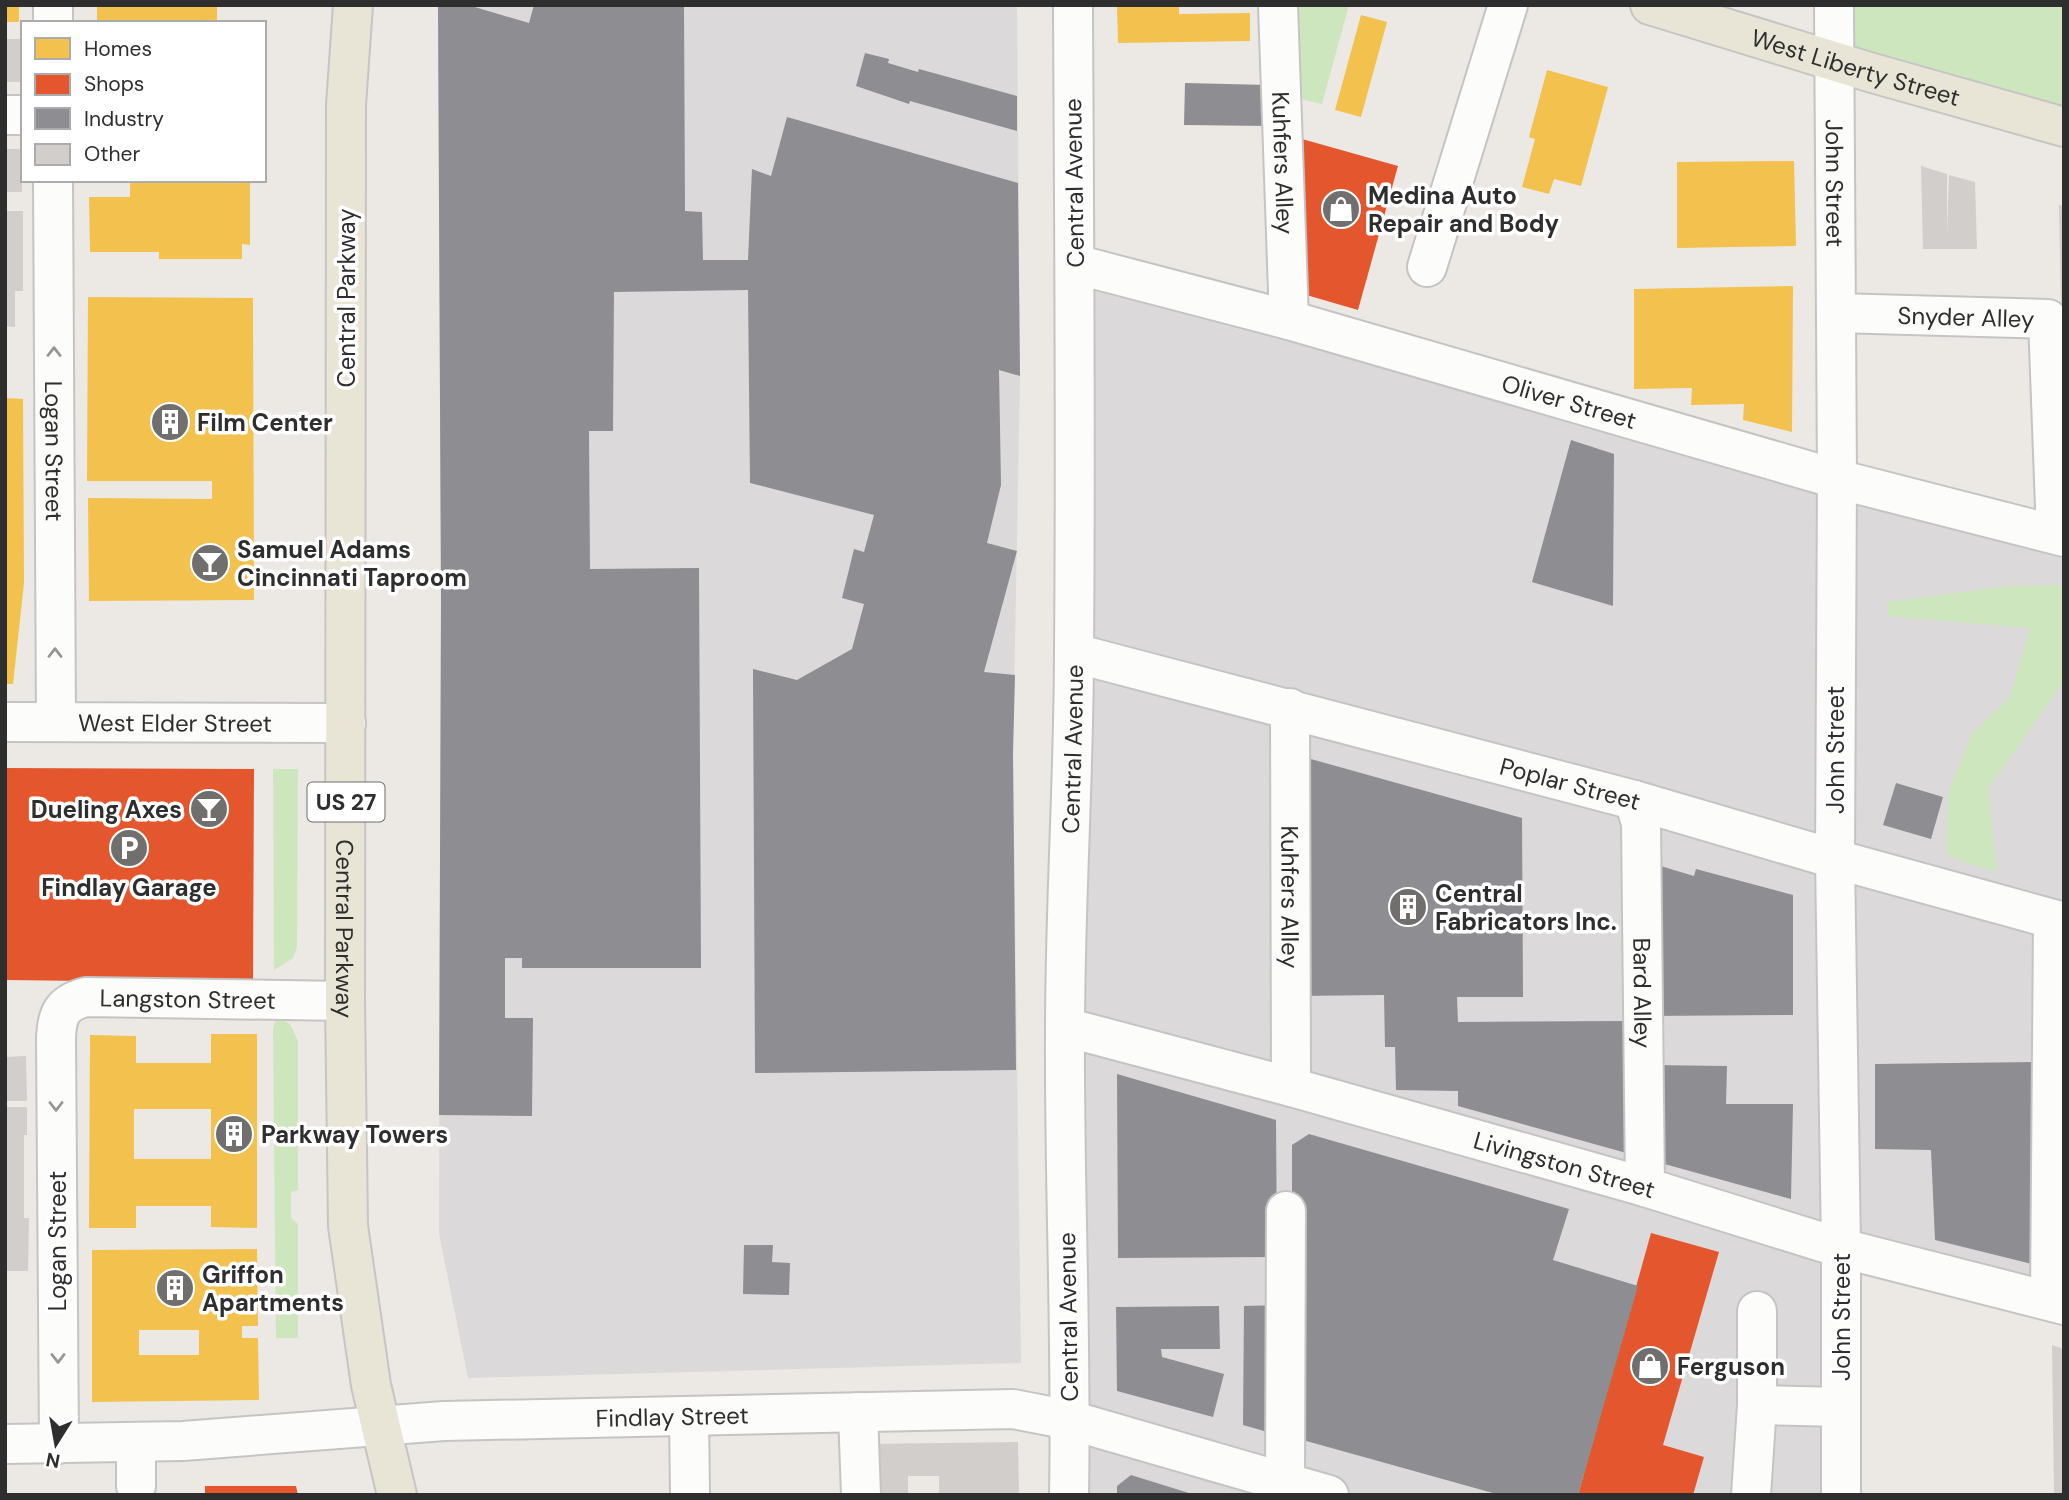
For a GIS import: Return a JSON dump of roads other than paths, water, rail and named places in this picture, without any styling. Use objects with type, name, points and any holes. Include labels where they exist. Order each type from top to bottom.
[{"type":"main road","name":"Central Parkway","points":[[335,5],[346,105]]},
{"type":"main road","name":"Central Parkway","points":[[353,5],[346,105],[345,1001],[348,1226],[370,1385],[397,1495]]},
{"type":"main road","name":"West Liberty Street","points":[[1650,5],[1834,62],[2064,127]]},
{"type":"street","name":"Central Avenue","points":[[1069,1495],[1065,1027],[1074,653],[1073,5]]},
{"type":"street","name":"Kuhfers Alley","points":[[1278,5],[1289,320]]},
{"type":"street","points":[[1427,267],[1508,5]]},
{"type":"street","name":"John Street","points":[[1834,5],[1837,479],[1835,859],[1842,1495]]},
{"type":"street","name":"Logan Street","points":[[53,182],[56,722]]},
{"type":"street","name":"Oliver Street","points":[[1075,264],[1289,320],[1837,479],[2060,535]]},
{"type":"street","name":"Snyder Alley","points":[[1836,313],[2048,319],[2060,535]]},
{"type":"street","name":"Poplar Street","points":[[1074,653],[1634,800],[2058,920]]},
{"type":"street","name":"Kuhfers Alley","points":[[1290,708],[1291,1087]]},
{"type":"street","name":"West Elder Street","points":[[5,722],[346,723]]},
{"type":"street","name":"Bard Alley","points":[[1634,800],[1641,823],[1645,1187]]},
{"type":"street","points":[[2057,1303],[2058,920]]},
{"type":"street","name":"Langston Street","points":[[56,1038],[61,1011],[71,1001],[86,997],[345,1001]]},
{"type":"street","name":"Livingston Street","points":[[1065,1027],[1291,1087],[1645,1187],[1841,1248],[2057,1303]]},
{"type":"street","name":"Logan Street","points":[[56,1038],[59,1444]]},
{"type":"street","points":[[1285,1482],[1286,1212]]},
{"type":"street","points":[[1751,1495],[1757,1405],[1757,1311]]},
{"type":"street","points":[[1757,1405],[1841,1407]]},
{"type":"street","name":"Findlay Street","points":[[5,1444],[136,1442],[295,1434],[444,1421],[1013,1409],[1070,1420],[1329,1495]]},
{"type":"street","points":[[858,1412],[861,1495]]},
{"type":"street","points":[[689,1416],[690,1495]]},
{"type":"street","points":[[136,1442],[136,1486]]},
{"type":"place","name":"Medina Auto Repair and Body","points":[[1341,209]]},
{"type":"place","name":"Film Center","points":[[170,422]]},
{"type":"place","name":"Samuel Adams Cincinnati Taproom","points":[[210,563]]},
{"type":"place","name":"Dueling Axes","points":[[209,809]]},
{"type":"place","name":"Findlay Garage","points":[[129,848]]},
{"type":"place","name":"Central Fabricators Inc.","points":[[1408,907]]},
{"type":"place","name":"Parkway Towers","points":[[234,1134]]},
{"type":"place","name":"Griffon Apartments","points":[[175,1288]]},
{"type":"place","name":"Ferguson","points":[[1650,1366]]}]
